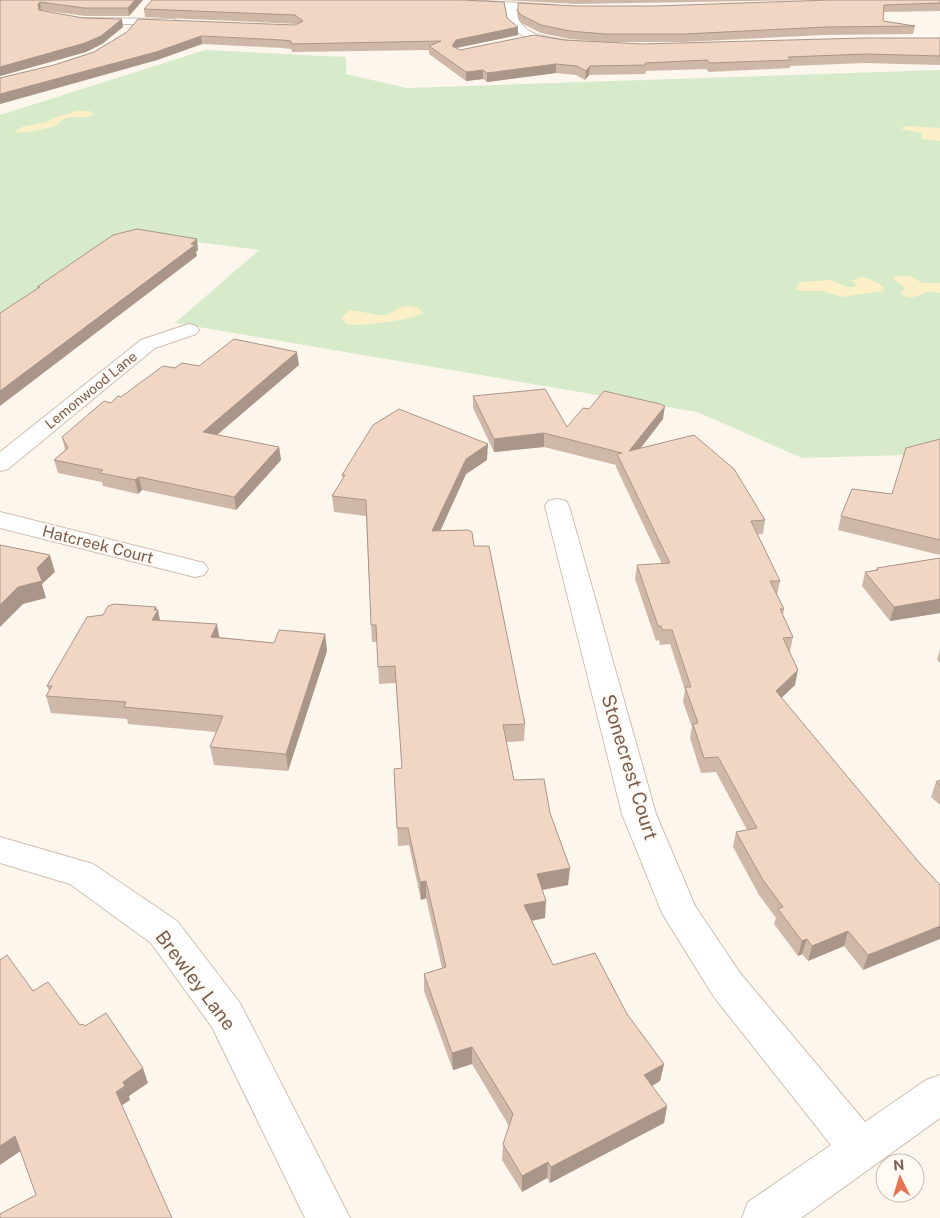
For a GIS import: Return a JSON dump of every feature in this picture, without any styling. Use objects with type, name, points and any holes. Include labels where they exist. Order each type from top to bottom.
[{"type":"street","points":[[408,0],[567,9]]},
{"type":"street","points":[[125,35],[132,29],[134,20],[141,7]]},
{"type":"street","points":[[511,7],[509,18],[515,28],[535,38],[576,45]]},
{"type":"street","points":[[69,18],[85,21],[188,22]]},
{"type":"street","points":[[516,41],[535,38]]},
{"type":"street","name":"Lemonwood Lane","points":[[0,464],[148,344],[189,330]]},
{"type":"street","name":"Stonecrest Court","points":[[557,506],[639,814],[680,913],[727,985],[860,1148]]},
{"type":"street","name":"Hatcreek Court","points":[[0,520],[195,569]]},
{"type":"street","name":"Brewley Lane","points":[[0,850],[81,874],[164,932],[226,1014],[328,1218]]},
{"type":"street","points":[[764,1218],[860,1148],[940,1094]]},
{"type":"green space","points":[[205,50],[346,57],[346,74],[407,88],[940,70],[940,454],[802,458],[697,412],[175,323],[259,250],[133,234],[0,321],[0,115]]},
{"type":"sand","points":[[77,111],[90,111],[94,114],[86,117],[66,118],[57,125],[42,129],[22,133],[14,132],[22,127],[47,122],[53,118]]},
{"type":"sand","points":[[906,126],[940,128],[940,141],[921,139],[923,133],[901,129]]},
{"type":"sand","points":[[897,276],[911,276],[922,283],[940,283],[940,293],[929,292],[914,297],[904,296],[901,293],[906,288],[893,279]]},
{"type":"sand","points":[[861,277],[870,279],[883,286],[884,291],[841,297],[823,291],[801,291],[796,288],[801,282],[830,280],[848,287],[855,287],[857,285],[852,281]]},
{"type":"sand","points":[[407,306],[418,308],[423,313],[397,320],[362,325],[346,324],[342,317],[349,311],[385,315]]},
{"type":"building","points":[[0,0],[135,0],[128,8],[84,8],[40,2],[38,4],[39,10],[83,18],[122,19],[101,36],[85,43],[0,67]]},
{"type":"building","points":[[152,0],[462,0],[504,2],[507,18],[518,27],[456,40],[452,46],[460,50],[534,35],[564,40],[643,44],[863,38],[940,38],[940,56],[865,54],[788,57],[791,60],[710,63],[707,60],[645,63],[646,65],[590,66],[586,71],[577,66],[556,64],[487,73],[483,70],[466,72],[429,46],[441,41],[291,44],[291,41],[282,40],[201,36],[156,52],[0,94],[0,78],[54,65],[94,52],[127,32],[138,19],[295,25],[303,21],[295,15],[144,9]]},
{"type":"building","points":[[830,0],[940,0],[940,3],[884,5],[883,21],[915,26],[826,27],[684,34],[605,34],[570,31],[541,25],[521,15],[518,11],[518,3],[577,6],[655,6]]},
{"type":"building","points":[[137,229],[197,239],[191,244],[195,245],[0,391],[0,313],[113,235]]},
{"type":"building","points":[[234,339],[297,352],[203,432],[279,447],[234,497],[139,477],[135,480],[100,473],[103,470],[54,460],[68,448],[62,437],[104,401],[111,403],[118,396],[121,397],[163,366],[175,368],[182,363],[199,366]]},
{"type":"building","points":[[545,389],[567,427],[583,408],[589,409],[604,391],[665,406],[629,451],[694,435],[734,469],[765,520],[751,521],[780,581],[770,581],[784,609],[780,609],[793,637],[783,638],[798,670],[776,691],[940,885],[940,926],[868,955],[848,931],[812,946],[807,939],[802,941],[778,909],[783,907],[763,880],[736,832],[757,828],[718,757],[704,758],[693,724],[698,723],[685,687],[691,687],[672,630],[662,630],[661,626],[658,626],[637,565],[670,563],[617,454],[622,453],[544,433],[494,439],[473,396]]},
{"type":"building","points":[[399,409],[488,444],[466,459],[432,531],[468,530],[472,532],[474,546],[489,546],[525,724],[503,725],[514,780],[544,779],[550,813],[570,868],[537,874],[546,901],[524,905],[553,965],[595,953],[627,1014],[664,1064],[644,1075],[667,1106],[551,1167],[548,1162],[522,1176],[503,1144],[513,1114],[472,1047],[452,1053],[424,974],[446,967],[426,881],[420,882],[408,828],[397,828],[394,769],[402,768],[395,666],[378,667],[376,625],[371,625],[366,500],[332,496],[345,475],[342,475],[373,425]]},
{"type":"building","points":[[940,439],[940,540],[841,516],[852,489],[892,494],[906,448]]},
{"type":"building","points":[[0,545],[50,555],[37,568],[42,581],[18,587],[0,605]]},
{"type":"building","points":[[940,558],[940,599],[894,607],[865,572],[878,570],[877,568]]},
{"type":"building","points":[[114,604],[156,607],[154,610],[158,610],[152,620],[217,624],[211,637],[274,643],[279,630],[325,634],[286,754],[210,747],[223,716],[124,707],[126,702],[46,696],[52,686],[47,686],[87,617],[103,615],[108,606]]},
{"type":"building","points":[[7,955],[33,991],[48,982],[80,1025],[83,1024],[85,1026],[106,1013],[143,1068],[123,1082],[125,1086],[116,1092],[172,1218],[0,1218],[0,1214],[36,1195],[15,1136],[0,1146],[0,960]]}]
